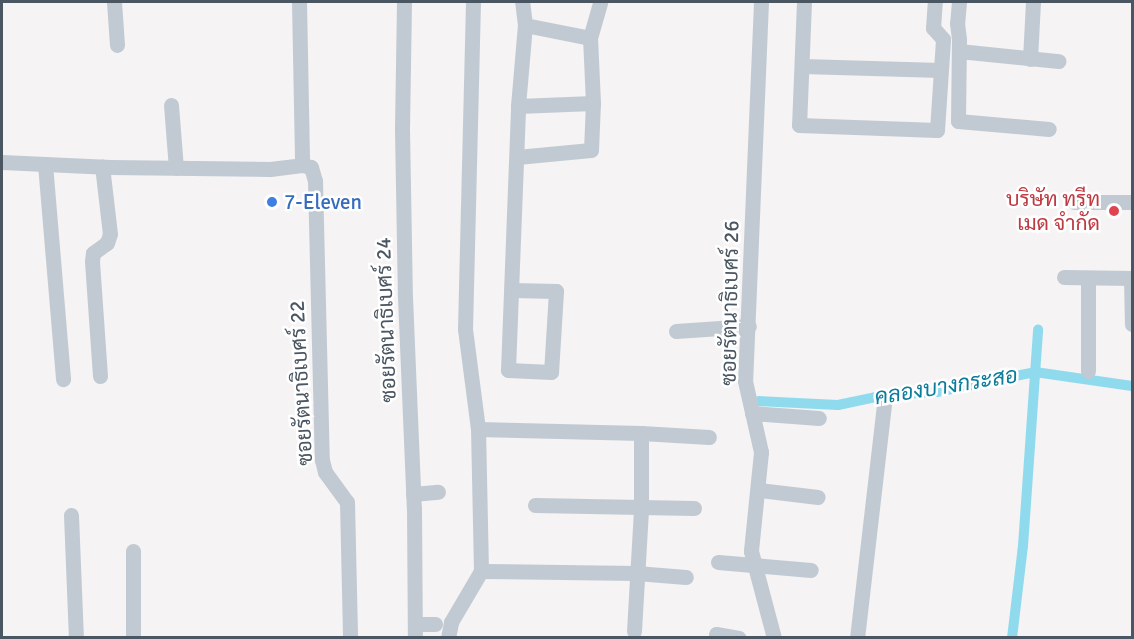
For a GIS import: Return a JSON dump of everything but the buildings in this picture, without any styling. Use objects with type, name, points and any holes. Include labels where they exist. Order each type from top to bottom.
[{"type":"street","points":[[114,2],[117,45]]},
{"type":"street","name":"ซอยรัตนาธิเบศร์ 22","points":[[299,2],[302,165],[311,167],[315,181],[322,460],[325,472],[347,502],[350,638]]},
{"type":"street","name":"ซอยรัตนาธิเบศร์ 24","points":[[404,2],[404,273],[413,494],[415,631]]},
{"type":"street","points":[[448,638],[451,622],[481,571],[478,429],[465,329],[473,2]]},
{"type":"street","points":[[512,290],[556,291],[551,372],[508,370],[518,106],[525,25],[522,2]]},
{"type":"street","points":[[517,157],[591,150],[590,38],[600,2]]},
{"type":"street","name":"ซอยรัตนาธิเบศร์ 26","points":[[761,2],[746,381],[760,452],[759,490],[752,551],[753,564],[774,638]]},
{"type":"street","points":[[804,2],[799,125],[937,130],[943,39],[933,28],[935,2]]},
{"type":"street","points":[[959,2],[957,23],[958,121],[1049,129]]},
{"type":"street","points":[[1030,59],[1033,2]]},
{"type":"street","points":[[525,25],[590,38]]},
{"type":"street","points":[[959,51],[1058,61]]},
{"type":"street","points":[[802,66],[941,70]]},
{"type":"street","points":[[518,106],[592,104]]},
{"type":"street","points":[[171,105],[176,168]]},
{"type":"street","points":[[2,162],[270,169],[302,165]]},
{"type":"street","points":[[45,164],[63,379]]},
{"type":"street","points":[[100,376],[92,261],[93,253],[107,243],[110,234],[102,166]]},
{"type":"street","points":[[1074,202],[1132,202]]},
{"type":"street","points":[[1064,278],[1132,278],[1132,324]]},
{"type":"street","points":[[1088,278],[1088,371]]},
{"type":"street","points":[[676,331],[749,326]]},
{"type":"street","points":[[856,638],[884,405]]},
{"type":"street","points":[[752,413],[819,418]]},
{"type":"street","points":[[478,429],[709,437]]},
{"type":"street","points":[[634,631],[641,508],[641,433]]},
{"type":"street","points":[[759,490],[818,496]]},
{"type":"street","points":[[413,494],[438,492]]},
{"type":"street","points":[[535,505],[694,508]]},
{"type":"street","points":[[71,515],[76,638]]},
{"type":"street","points":[[133,551],[133,638]]},
{"type":"street","points":[[718,562],[811,570]]},
{"type":"street","points":[[481,571],[636,573],[686,577]]},
{"type":"street","points":[[415,631],[435,624]]},
{"type":"street","points":[[716,634],[739,638]]},
{"type":"waterway","points":[[1012,638],[1023,546],[1038,330]]},
{"type":"waterway","name":"คลองบางกระสอ","points":[[759,401],[838,405],[886,395],[937,392],[1035,372],[1132,386]]},
{"type":"place","name":"7-Eleven","points":[[272,202]]},
{"type":"place","name":"บริษัท ทรีท เมด จำกัด","points":[[1114,211]]}]
